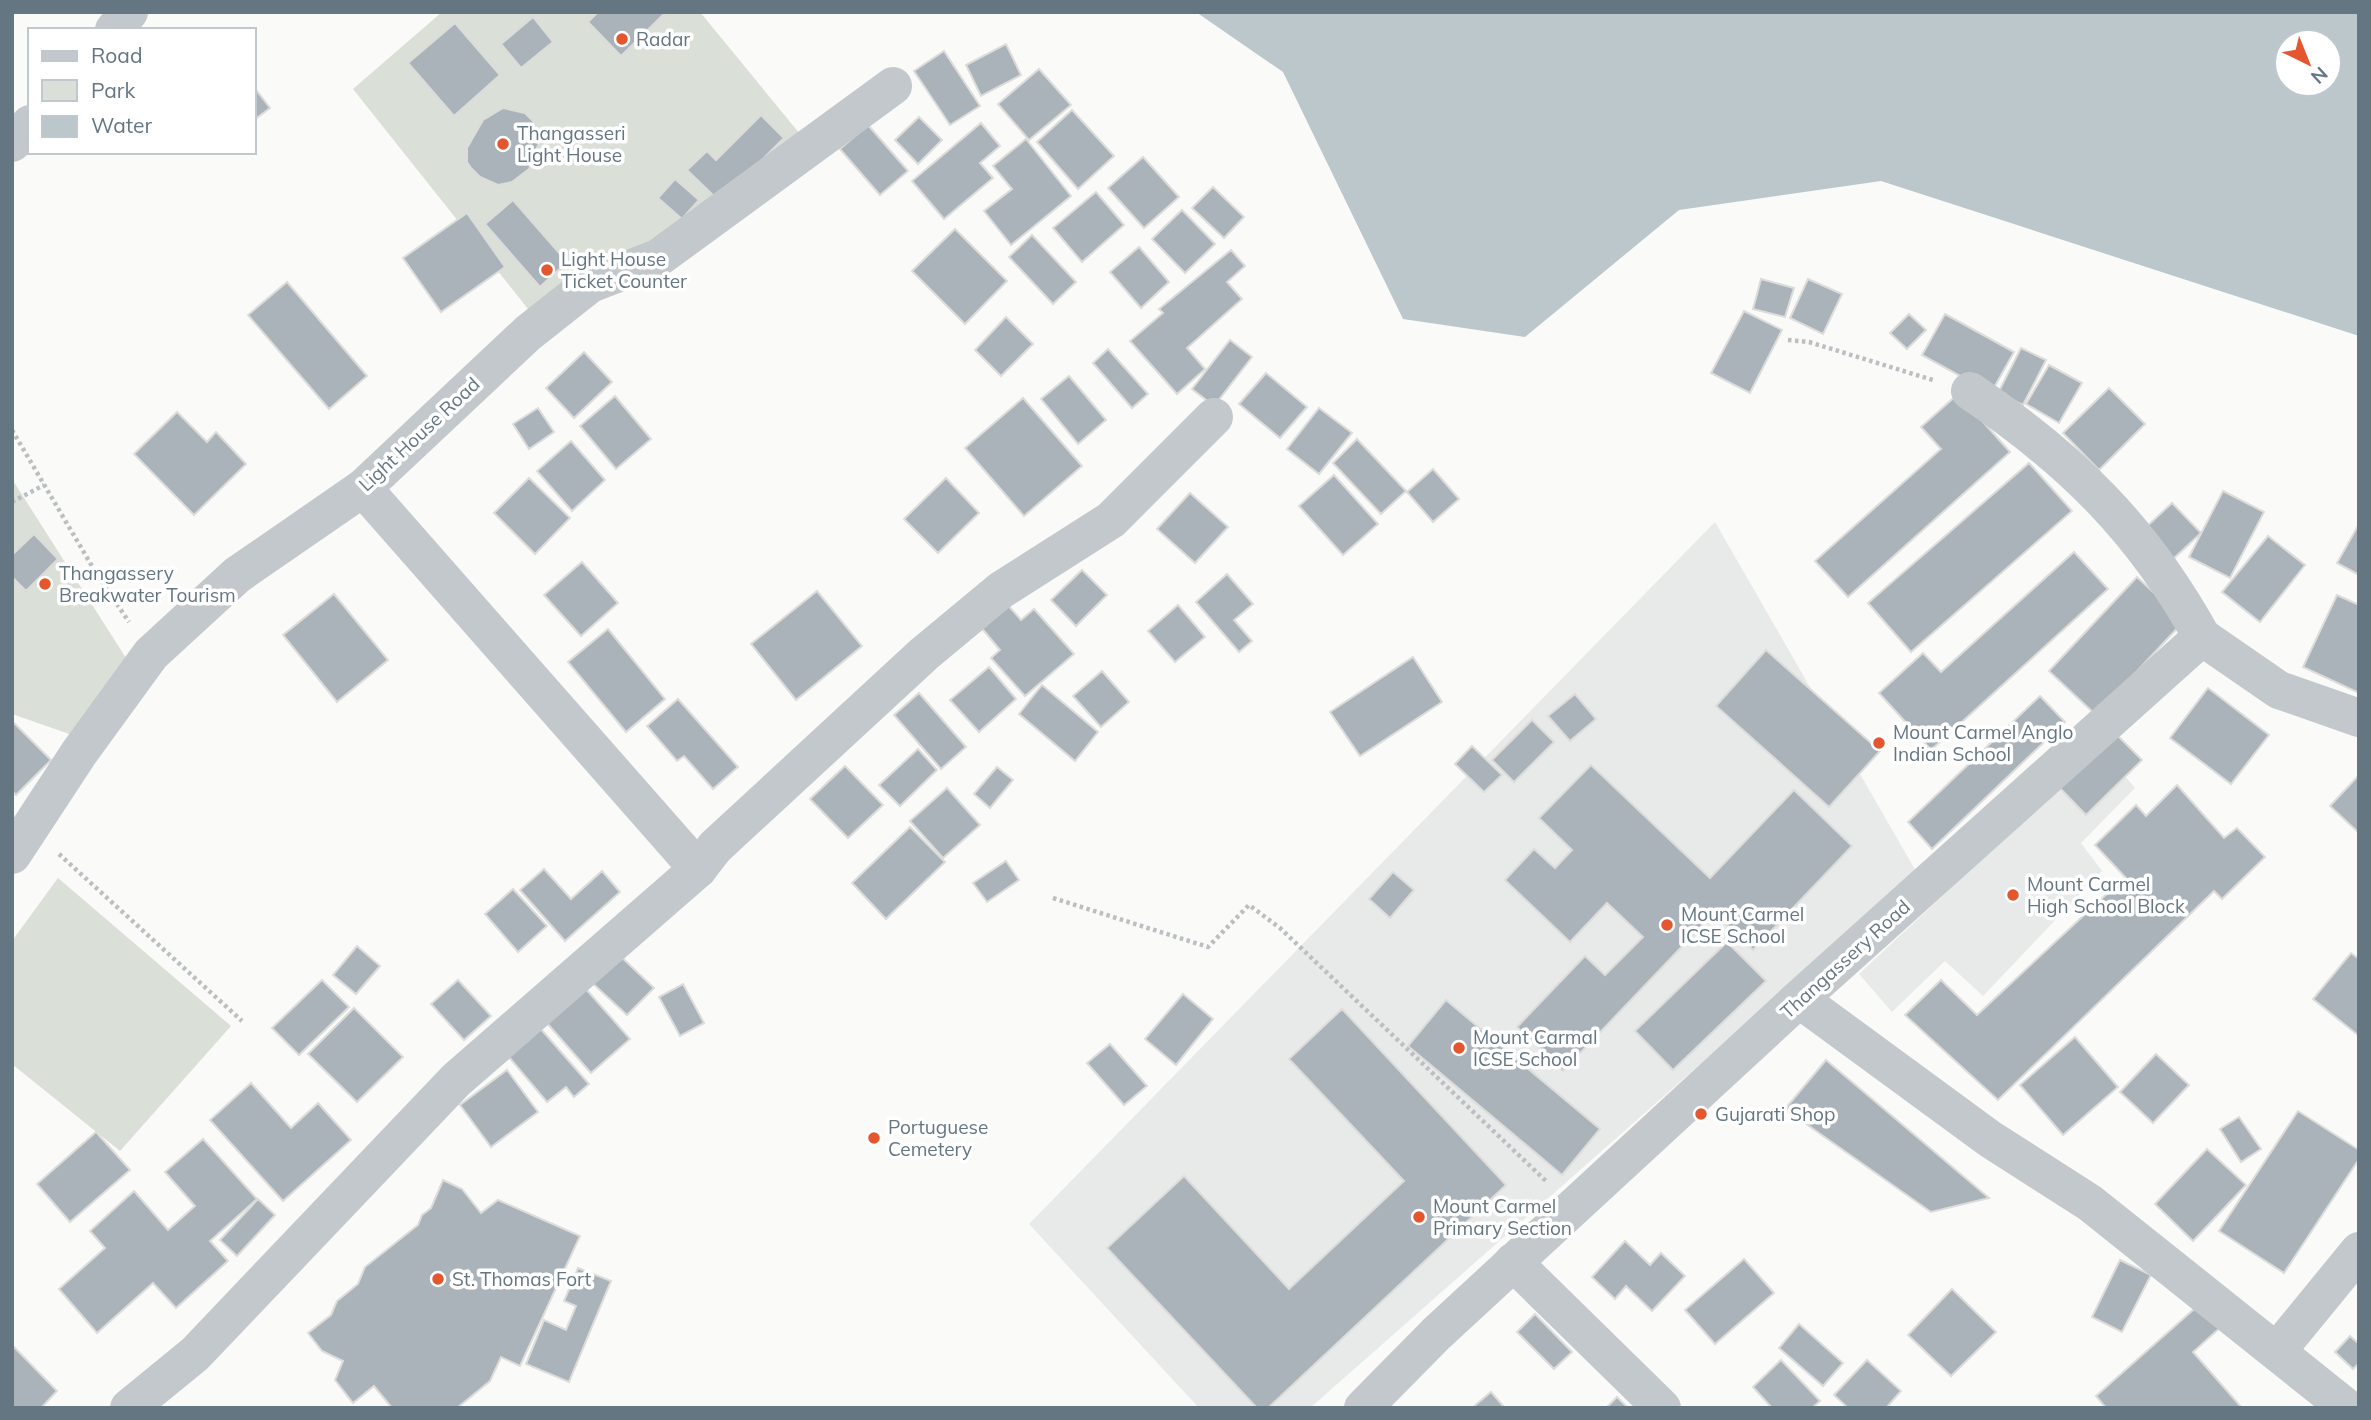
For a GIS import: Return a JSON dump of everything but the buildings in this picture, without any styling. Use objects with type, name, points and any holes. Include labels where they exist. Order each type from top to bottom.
[{"type":"street","points":[[116,28],[130,12]]},
{"type":"street","name":"Light House Road","points":[[21,841],[79,753],[151,654],[237,575],[363,488],[528,333],[590,284],[658,258],[893,86]]},
{"type":"street","points":[[12,144],[28,126]]},
{"type":"street","points":[[1970,391],[2029,430],[2107,502],[2153,556],[2202,637],[2279,690],[2359,718]]},
{"type":"street","points":[[129,1408],[195,1354],[456,1080],[698,869],[724,838],[924,654],[1001,590],[1111,520],[1214,417]]},
{"type":"street","points":[[363,488],[698,869]]},
{"type":"street","name":"Thangassery Road","points":[[1363,1408],[1513,1262],[1798,999],[2202,637]]},
{"type":"street","points":[[1798,999],[1990,1139],[2090,1203],[2347,1408]]},
{"type":"street","points":[[2277,1350],[2359,1251]]},
{"type":"street","points":[[1513,1262],[1662,1408]]},
{"type":"path","points":[[1788,340],[1809,342],[1970,391]]},
{"type":"path","points":[[12,430],[96,573],[151,654]]},
{"type":"path","points":[[12,502],[44,485]]},
{"type":"path","points":[[21,841],[242,1021]]},
{"type":"path","points":[[1053,898],[1208,947],[1249,905],[1280,928],[1573,1207]]},
{"type":"shaded area","name":"Mount Carmal ICSE School","points":[[1715,522],[1917,873],[1310,1408],[1199,1408],[1029,1224]]},
{"type":"shaded area","name":"Mount Carmel High School Block","points":[[2101,748],[2135,788],[2081,843],[2102,871],[1983,996],[1945,961],[1892,1012],[1859,974]]},
{"type":"green space","points":[[442,12],[700,12],[800,134],[655,247],[532,314],[353,89]]},
{"type":"green space","name":"Thangassery Breakwater Tourism","points":[[12,479],[126,658],[75,736],[12,714]]},
{"type":"green space","points":[[58,878],[231,1026],[120,1151],[12,1064],[12,941]]},
{"type":"water","points":[[1196,12],[2359,12],[2359,336],[1881,181],[1679,210],[1525,337],[1403,319],[1283,72]]},
{"type":"place","name":"Radar","points":[[622,39]]},
{"type":"place","name":"Thangasseri Light House","points":[[503,144]]},
{"type":"place","name":"Light House Ticket Counter","points":[[547,270]]},
{"type":"place","name":"Thangassery Breakwater Tourism","points":[[45,584]]},
{"type":"place","name":"Mount Carmel Anglo Indian School","points":[[1879,743]]},
{"type":"place","name":"Mount Carmel High School Block","points":[[2013,895]]},
{"type":"place","name":"Mount Carmel ICSE School","points":[[1667,925]]},
{"type":"place","name":"Mount Carmal ICSE School","points":[[1459,1048]]},
{"type":"place","name":"Gujarati Shop","points":[[1701,1114]]},
{"type":"place","name":"Portuguese Cemetery","points":[[874,1138]]},
{"type":"place","name":"Mount Carmel Primary Section","points":[[1419,1217]]},
{"type":"place","name":"St. Thomas Fort","points":[[438,1279]]}]
